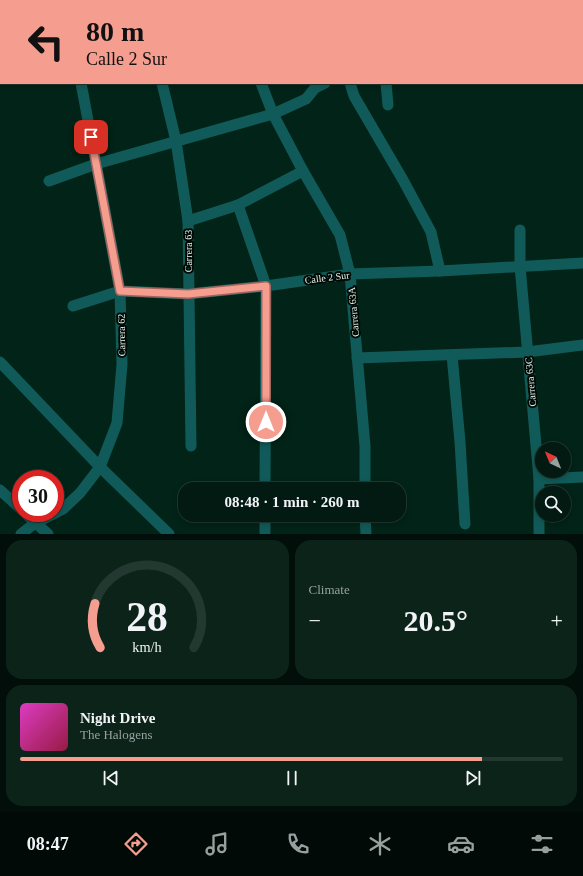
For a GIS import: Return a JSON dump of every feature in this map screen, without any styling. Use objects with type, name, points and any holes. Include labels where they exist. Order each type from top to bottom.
[{"type":"street","name":"Carrera 62","points":[[64,508],[80,493],[100,467],[117,423],[122,364],[120,291],[81,84]]},
{"type":"street","name":"Carrera 63","points":[[162,84],[176,141],[188,221],[191,446]]},
{"type":"street","name":"Carrera 63A","points":[[261,84],[273,114],[302,171],[340,235],[350,274],[365,446],[365,482]]},
{"type":"street","points":[[49,181],[96,164],[273,114],[306,99],[315,88],[322,84]]},
{"type":"street","points":[[350,84],[354,96],[403,180],[431,232],[440,271]]},
{"type":"street","points":[[386,84],[388,105]]},
{"type":"street","points":[[188,221],[238,205],[302,171]]},
{"type":"street","points":[[238,205],[266,286],[265,482]]},
{"type":"street","name":"Carrera 63C","points":[[520,230],[520,266],[539,479],[539,534]]},
{"type":"street","name":"Calle 2 Sur","points":[[73,306],[120,291],[188,294],[266,286],[350,274],[440,271],[583,263]]},
{"type":"street","points":[[357,358],[527,352],[583,345]]},
{"type":"street","points":[[452,355],[460,442],[465,524]]},
{"type":"street","points":[[0,362],[100,467],[169,534]]},
{"type":"street","points":[[539,479],[583,477]]},
{"type":"street","points":[[0,490],[12,501]]},
{"type":"street","points":[[265,522],[265,534]]},
{"type":"street","points":[[365,522],[366,534]]},
{"type":"street","name":"Carrera 62","points":[[21,534],[36,523]]},
{"type":"street","points":[[36,523],[48,534]]},
{"type":"route","points":[[91,137],[120,291],[188,294],[266,286],[266,422]]}]
